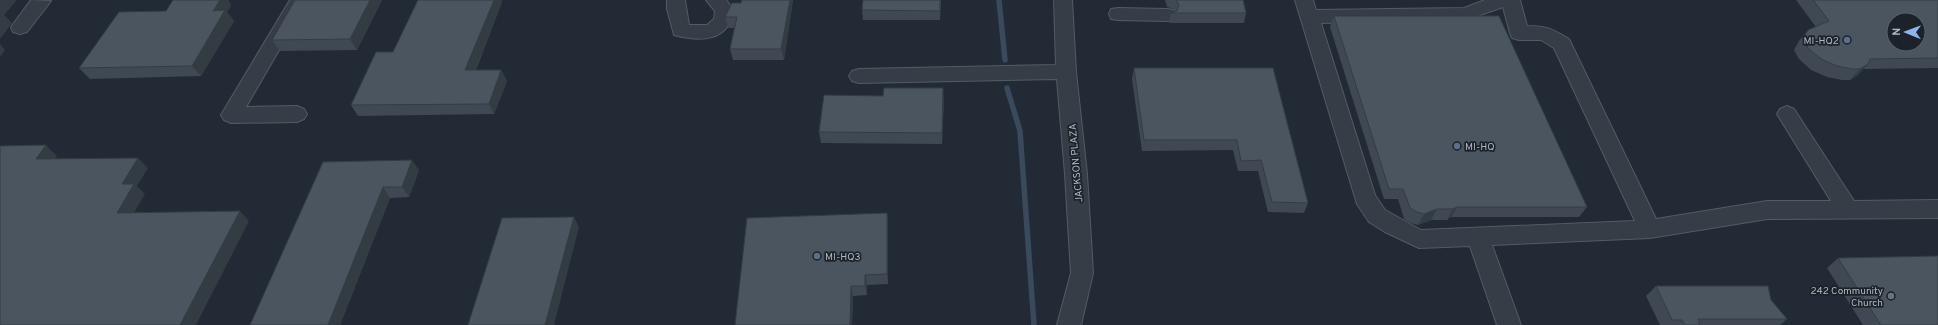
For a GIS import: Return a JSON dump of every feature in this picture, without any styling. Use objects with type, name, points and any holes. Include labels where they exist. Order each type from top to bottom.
[{"type":"street","points":[[20,27],[42,2],[40,0]]},
{"type":"street","points":[[297,114],[231,115],[299,0]]},
{"type":"street","points":[[676,0],[676,9],[681,30],[693,33],[714,29],[722,23],[725,10],[715,0]]},
{"type":"street","name":"JACKSON PLAZA","points":[[1063,0],[1066,72],[1076,174],[1082,273],[1069,325]]},
{"type":"street","points":[[1503,0],[1466,14],[1307,9],[1364,198],[1377,216],[1419,239],[1650,229],[1767,210],[1938,209]]},
{"type":"street","points":[[1511,0],[1520,32],[1545,33],[1562,44],[1650,229]]},
{"type":"street","points":[[1118,14],[1167,15]]},
{"type":"street","points":[[859,76],[948,72],[1066,72]]},
{"type":"street","points":[[1787,114],[1848,209]]},
{"type":"street","points":[[1478,236],[1509,325]]},
{"type":"building","points":[[173,0],[220,0],[213,11],[225,10],[192,66],[79,68],[119,12],[166,11]]},
{"type":"building","points":[[295,0],[370,0],[350,39],[272,40]]},
{"type":"building","points":[[418,0],[494,0],[465,70],[501,70],[489,104],[351,105],[376,52],[393,52]]},
{"type":"building","points":[[742,0],[790,0],[781,49],[730,49],[737,17],[725,17],[732,3],[741,3]]},
{"type":"building","points":[[863,0],[940,0],[940,11],[862,10]]},
{"type":"building","points":[[1176,0],[1243,0],[1246,13],[1171,13],[1177,11],[1179,5]]},
{"type":"building","name":"MI-HQ2","points":[[1813,0],[1938,0],[1938,58],[1870,59],[1868,64],[1860,69],[1837,66],[1821,59],[1808,48],[1803,39],[1808,30],[1829,21]]},
{"type":"building","name":"MI-HQ","points":[[1334,16],[1499,16],[1587,207],[1457,207],[1453,209],[1437,209],[1424,214],[1410,208],[1403,189],[1389,189]]},
{"type":"building","points":[[1134,68],[1273,68],[1308,203],[1272,202],[1261,160],[1241,161],[1237,140],[1144,140]]},
{"type":"building","points":[[884,88],[943,88],[942,133],[819,132],[824,95],[883,96]]},
{"type":"building","points":[[46,145],[36,159],[138,158],[122,184],[134,184],[117,213],[240,211],[180,325],[0,325],[0,146]]},
{"type":"building","points":[[412,160],[402,187],[383,187],[328,325],[250,325],[323,162]]},
{"type":"building","name":"MI-HQ3","points":[[887,213],[887,274],[865,275],[865,286],[851,286],[850,325],[735,325],[747,218]]},
{"type":"building","points":[[574,217],[545,325],[468,325],[502,218]]},
{"type":"building","name":"242 Community Church","points":[[1938,256],[1938,325],[1881,325],[1838,258]]},
{"type":"building","points":[[1656,286],[1768,286],[1771,300],[1787,319],[1698,319],[1700,325],[1685,325],[1682,320],[1672,320]]},
{"type":"waterway","points":[[999,0],[1005,60]]},
{"type":"waterway","points":[[1007,88],[1020,131],[1034,325]]},
{"type":"place","name":"MI-HQ2","points":[[1847,40]]},
{"type":"place","name":"MI-HQ","points":[[1457,146]]},
{"type":"place","name":"MI-HQ3","points":[[817,256]]},
{"type":"place","name":"242 Community Church","points":[[1891,296]]}]
